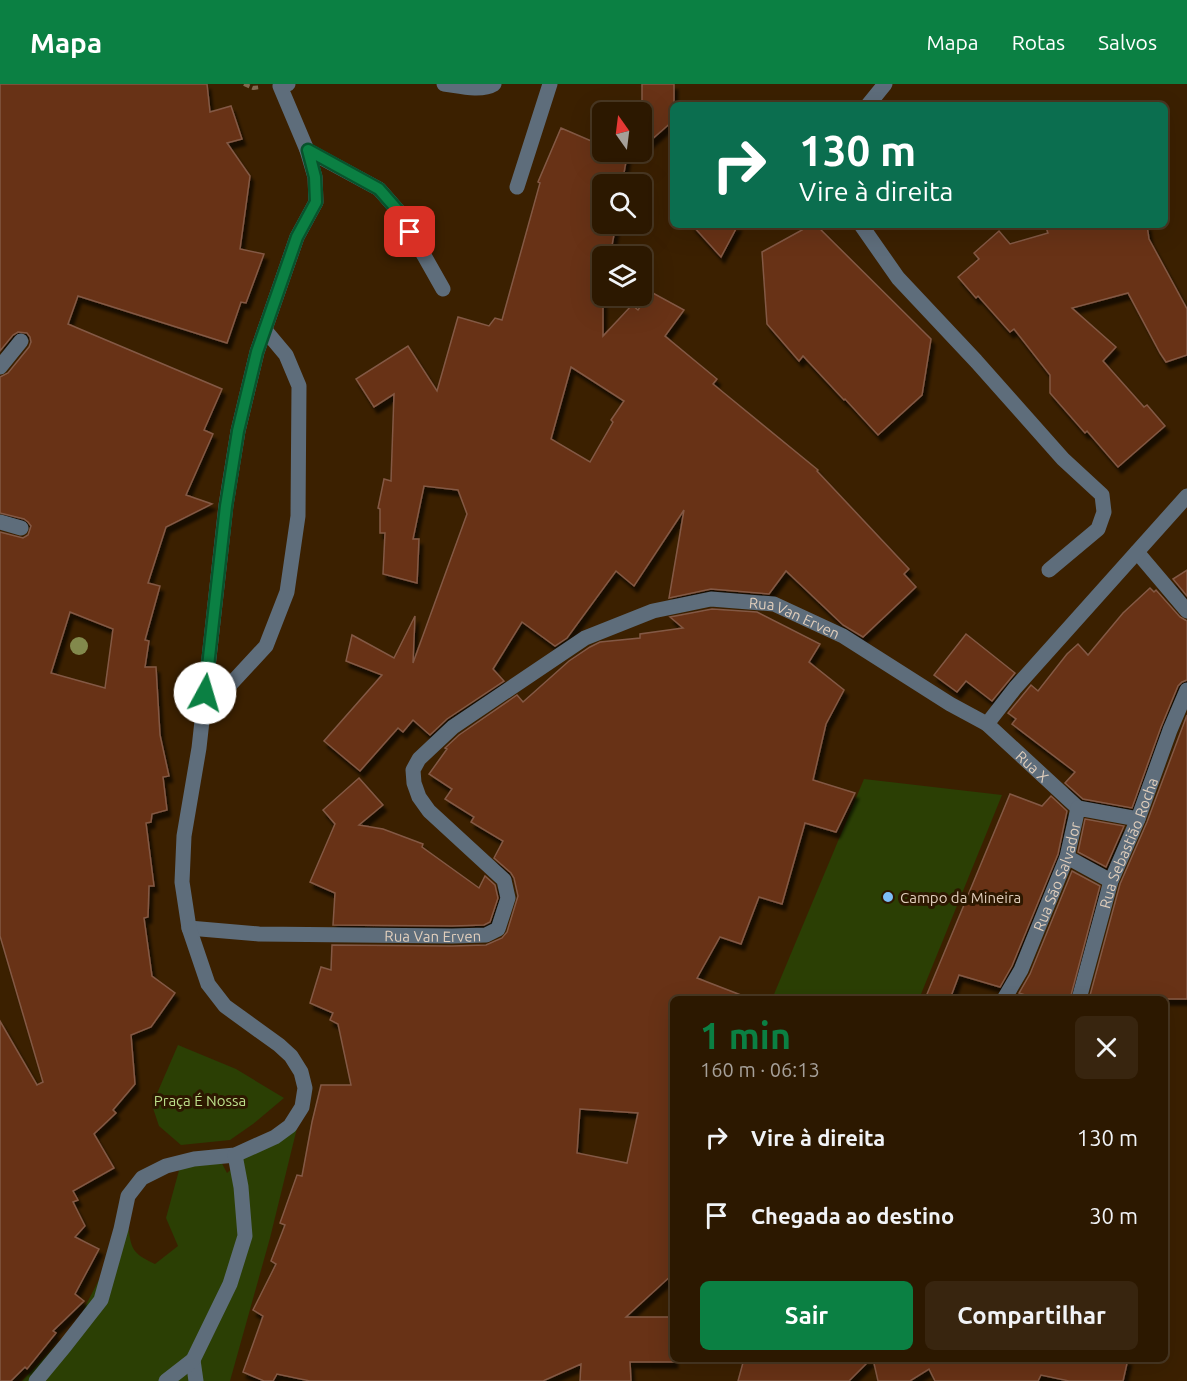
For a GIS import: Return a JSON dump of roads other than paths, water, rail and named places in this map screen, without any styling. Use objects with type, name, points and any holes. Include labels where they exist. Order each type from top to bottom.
[{"type":"street","points":[[36,1381],[101,1300],[128,1196],[142,1178],[166,1166],[194,1159],[235,1155],[275,1137],[290,1126],[302,1107],[305,1088],[301,1072],[291,1056],[225,1006],[208,984],[189,928],[182,882],[184,836],[200,748],[226,506],[238,431],[257,352],[297,237],[316,202],[315,177],[308,150],[280,86],[288,84]]},
{"type":"street","points":[[444,84],[489,87],[494,84]]},
{"type":"street","points":[[517,187],[550,84]]},
{"type":"street","points":[[870,102],[885,84]]},
{"type":"street","points":[[308,150],[379,189],[400,213],[443,289]]},
{"type":"street","points":[[863,228],[898,278],[1063,459],[1102,495],[1104,512],[1098,529],[1049,570]]},
{"type":"street","points":[[203,714],[266,646],[287,592],[298,516],[299,386],[286,355],[265,330]]},
{"type":"street","points":[[0,367],[21,341]]},
{"type":"street","points":[[987,724],[1076,618],[1187,495]]},
{"type":"street","points":[[0,522],[21,528]]},
{"type":"street","points":[[1137,552],[1187,611]]},
{"type":"street","name":"Rua Van Erven","points":[[189,928],[259,934],[452,936],[486,936],[498,929],[508,898],[504,880],[429,811],[419,797],[414,783],[413,770],[419,759],[453,727],[585,638],[653,611],[711,599],[774,604],[843,636],[950,704],[987,724]]},
{"type":"street","name":"Rua Sebastião Rocha","points":[[1080,996],[1111,881],[1138,819],[1187,690]]},
{"type":"street","name":"Rua X","points":[[987,724],[1078,808]]},
{"type":"street","name":"Rua São Salvador","points":[[1006,996],[1021,970],[1067,857],[1078,808],[1138,819]]},
{"type":"street","points":[[1067,857],[1111,881]]},
{"type":"street","points":[[166,1381],[192,1360],[230,1284],[245,1236],[241,1187],[235,1155]]},
{"type":"street","points":[[192,1360],[196,1381]]},
{"type":"place","name":"Campo da Mineira","points":[[888,897]]},
{"type":"park label","name":"Praça É Nossa","points":[[200,1100]]}]
